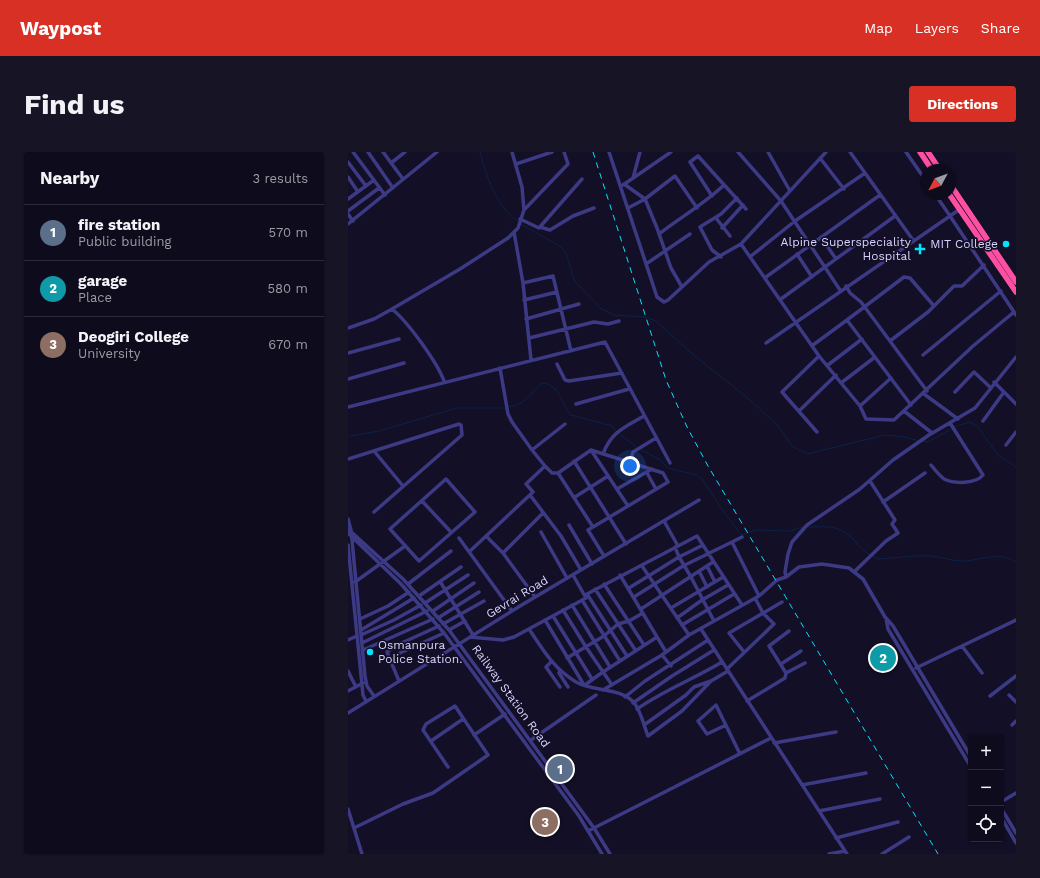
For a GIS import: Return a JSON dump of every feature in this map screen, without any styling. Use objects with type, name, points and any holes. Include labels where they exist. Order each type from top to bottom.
[{"type":"highway","points":[[920,152],[928,164]]},
{"type":"highway","points":[[928,152],[936,164]]},
{"type":"highway","points":[[956,193],[1016,282]]},
{"type":"highway","points":[[953,200],[1016,292]]},
{"type":"street","points":[[353,152],[384,195]]},
{"type":"street","points":[[368,152],[393,188]]},
{"type":"street","points":[[384,152],[403,179]]},
{"type":"street","points":[[391,162],[405,152]]},
{"type":"street","points":[[512,152],[522,187],[524,210]]},
{"type":"street","points":[[516,164],[552,152]]},
{"type":"street","points":[[348,328],[374,319],[392,309],[460,269],[508,238],[518,228],[524,210],[568,164],[564,152]]},
{"type":"street","points":[[609,152],[622,186],[657,297],[664,302],[709,262],[721,257],[741,244],[826,152]]},
{"type":"street","points":[[633,178],[640,152]]},
{"type":"street","points":[[622,186],[671,152]]},
{"type":"street","points":[[738,152],[781,201],[840,290]]},
{"type":"street","points":[[768,152],[790,191]]},
{"type":"street","points":[[850,152],[913,240]]},
{"type":"street","points":[[906,152],[920,172]]},
{"type":"street","points":[[348,224],[435,153]]},
{"type":"street","points":[[712,196],[690,162],[698,156],[746,209]]},
{"type":"street","points":[[820,158],[844,189]]},
{"type":"street","points":[[348,162],[366,186]]},
{"type":"street","points":[[751,256],[795,221],[865,174]]},
{"type":"street","points":[[628,208],[645,199],[675,176],[697,208]]},
{"type":"street","points":[[348,177],[358,192]]},
{"type":"street","points":[[540,227],[582,179]]},
{"type":"street","points":[[348,199],[374,180]]},
{"type":"street","points":[[659,234],[686,213],[697,208],[724,185]]},
{"type":"street","points":[[622,186],[645,199],[675,279],[682,287]]},
{"type":"street","points":[[353,221],[348,213],[379,188]]},
{"type":"street","points":[[766,277],[880,195]]},
{"type":"street","points":[[721,257],[712,250],[700,227],[716,218],[736,198]]},
{"type":"street","points":[[741,244],[766,277],[820,356],[828,364],[860,406],[866,419],[894,420],[926,392],[973,346],[1015,313],[1001,290],[939,200]]},
{"type":"street","points":[[722,228],[743,205]]},
{"type":"street","points":[[766,343],[840,290],[965,206]]},
{"type":"street","points":[[520,220],[538,228],[540,227],[550,230],[573,216],[594,208]]},
{"type":"street","points":[[781,299],[895,216]]},
{"type":"street","points":[[716,218],[722,228],[730,236]]},
{"type":"street","points":[[514,232],[522,283],[531,360]]},
{"type":"street","points":[[646,264],[690,234]]},
{"type":"street","points":[[821,237],[836,259]]},
{"type":"street","points":[[797,254],[812,277]]},
{"type":"street","points":[[890,341],[934,306],[954,286],[962,286],[984,265]]},
{"type":"street","points":[[522,283],[553,276],[571,351]]},
{"type":"street","points":[[813,345],[904,277],[908,277],[934,306]]},
{"type":"street","points":[[846,286],[850,293],[864,307],[890,341],[926,392],[958,419]]},
{"type":"street","points":[[922,356],[1001,290]]},
{"type":"street","points":[[524,300],[557,292]]},
{"type":"street","points":[[526,318],[579,304]]},
{"type":"street","points":[[392,309],[404,320],[436,365],[444,381]]},
{"type":"street","points":[[847,320],[911,405]]},
{"type":"street","points":[[529,338],[596,322],[608,324],[619,321]]},
{"type":"street","points":[[348,353],[399,339]]},
{"type":"street","points":[[828,364],[862,339]]},
{"type":"street","points":[[348,407],[444,381],[605,342],[670,464]]},
{"type":"street","points":[[818,432],[782,392],[820,356]]},
{"type":"street","points":[[841,383],[875,357]]},
{"type":"street","points":[[786,577],[785,572],[788,554],[792,542],[807,525],[870,481],[893,460],[931,434],[951,424],[975,408],[994,382],[1016,357]]},
{"type":"street","points":[[348,379],[404,363]]},
{"type":"street","points":[[557,364],[565,380],[570,381],[622,373]]},
{"type":"street","points":[[500,368],[508,414],[532,450],[552,473],[558,473],[592,450]]},
{"type":"street","points":[[955,392],[974,372],[990,387]]},
{"type":"street","points":[[799,411],[836,375]]},
{"type":"street","points":[[860,406],[891,378]]},
{"type":"street","points":[[994,382],[1016,404]]},
{"type":"street","points":[[576,404],[630,389]]},
{"type":"street","points":[[983,421],[1004,392]]},
{"type":"street","points":[[904,411],[931,434]]},
{"type":"street","points":[[603,454],[606,445],[614,434],[644,416]]},
{"type":"street","points":[[348,459],[459,424],[461,425],[462,435],[374,512]]},
{"type":"street","points":[[532,450],[565,424]]},
{"type":"street","points":[[931,465],[945,480],[957,482],[980,478],[983,475],[951,424]]},
{"type":"street","points":[[1006,445],[1016,432]]},
{"type":"street","points":[[630,462],[636,449],[656,438]]},
{"type":"street","points":[[592,450],[663,473],[668,482],[588,530],[604,556]]},
{"type":"street","points":[[592,450],[628,506]]},
{"type":"street","points":[[374,451],[403,486]]},
{"type":"street","points":[[574,461],[626,544]]},
{"type":"street","points":[[469,552],[530,495],[532,492],[526,484],[545,466]]},
{"type":"street","points":[[617,490],[652,470]]},
{"type":"street","points":[[558,473],[594,527]]},
{"type":"street","points":[[647,473],[656,489]]},
{"type":"street","points":[[884,502],[925,473]]},
{"type":"street","points":[[575,498],[608,476]]},
{"type":"street","points":[[446,479],[475,512],[451,532],[419,561],[390,529],[446,479]]},
{"type":"street","points":[[854,572],[886,541],[898,533],[892,524],[895,520],[870,481]]},
{"type":"street","points":[[530,495],[561,536],[581,570]]},
{"type":"street","name":"Gevrai Road","points":[[348,713],[535,597],[699,500]]},
{"type":"street","points":[[422,501],[451,532]]},
{"type":"street","points":[[503,553],[543,513]]},
{"type":"street","points":[[348,519],[352,580],[364,682],[374,696]]},
{"type":"street","points":[[664,521],[677,546],[678,557],[691,576],[714,621]]},
{"type":"street","points":[[569,525],[592,564]]},
{"type":"street","name":"Railway Station Road","points":[[350,532],[385,561],[408,584],[460,643],[594,828],[610,854]]},
{"type":"street","name":"Railway Station Road","points":[[350,532],[421,605],[455,646],[588,831],[602,854]]},
{"type":"street","points":[[541,532],[567,578]]},
{"type":"street","points":[[486,536],[503,553],[535,597]]},
{"type":"street","points":[[441,583],[461,614],[472,636],[503,640],[514,637],[529,629],[572,605],[595,589],[620,575],[642,566],[697,536],[742,606]]},
{"type":"street","points":[[634,597],[683,566],[742,537]]},
{"type":"street","points":[[459,538],[512,611]]},
{"type":"street","points":[[732,542],[759,596]]},
{"type":"street","points":[[348,545],[349,562],[360,619],[361,630],[359,635],[363,650],[363,695],[366,701]]},
{"type":"street","points":[[630,588],[678,557],[703,545]]},
{"type":"street","points":[[352,580],[379,563],[385,561],[405,546]]},
{"type":"street","points":[[408,584],[451,551]]},
{"type":"street","points":[[568,658],[604,636],[618,624],[629,621],[662,596],[713,562]]},
{"type":"street","points":[[603,690],[662,655],[689,635],[759,596],[777,580],[786,577],[799,567],[822,564],[849,568],[863,579],[885,617],[893,626],[918,667],[968,752]]},
{"type":"street","points":[[642,566],[689,635]]},
{"type":"street","points":[[707,566],[715,582]]},
{"type":"street","points":[[419,596],[441,583],[461,567]]},
{"type":"street","points":[[699,571],[707,587]]},
{"type":"street","points":[[573,574],[604,636],[620,661]]},
{"type":"street","points":[[425,603],[468,575]]},
{"type":"street","points":[[620,575],[630,588],[666,652]]},
{"type":"street","points":[[671,608],[723,577]]},
{"type":"street","points":[[433,611],[474,584]]},
{"type":"street","points":[[604,584],[644,645]]},
{"type":"street","points":[[677,618],[702,600],[728,585]]},
{"type":"street","points":[[595,589],[636,651]]},
{"type":"street","points":[[360,619],[388,606],[409,592]]},
{"type":"street","points":[[438,618],[479,592]]},
{"type":"street","points":[[682,625],[734,594]]},
{"type":"street","points":[[585,597],[610,630],[627,656]]},
{"type":"street","points":[[361,630],[414,598]]},
{"type":"street","points":[[529,629],[552,662],[577,683],[603,690],[616,691],[633,703],[648,736],[682,711],[711,681],[728,670],[744,652],[774,624],[764,613],[755,598]]},
{"type":"street","points":[[443,624],[484,601]]},
{"type":"street","points":[[744,652],[729,633],[782,602]]},
{"type":"street","points":[[348,640],[394,620],[421,605]]},
{"type":"street","points":[[572,605],[610,667]]},
{"type":"street","points":[[563,610],[602,672],[612,685]]},
{"type":"street","points":[[362,643],[426,611]]},
{"type":"street","points":[[553,616],[577,652],[592,679]]},
{"type":"street","points":[[885,617],[888,629],[968,762]]},
{"type":"street","points":[[363,650],[433,619]]},
{"type":"street","points":[[545,620],[585,685]]},
{"type":"street","points":[[913,670],[1016,620]]},
{"type":"street","points":[[449,630],[465,621]]},
{"type":"street","points":[[399,681],[387,652],[395,646],[439,626]]},
{"type":"street","points":[[701,629],[846,852],[829,854]]},
{"type":"street","points":[[786,673],[769,646],[788,631]]},
{"type":"street","points":[[400,653],[444,633]]},
{"type":"street","points":[[585,685],[602,672],[657,637]]},
{"type":"street","points":[[625,697],[646,681],[708,640]]},
{"type":"street","points":[[962,646],[982,673]]},
{"type":"street","points":[[633,703],[672,676],[714,650]]},
{"type":"street","points":[[781,664],[801,651]]},
{"type":"street","points":[[662,655],[670,666]]},
{"type":"street","points":[[552,662],[546,667],[560,687]]},
{"type":"street","points":[[637,709],[653,697],[696,677],[722,662]]},
{"type":"street","points":[[747,701],[785,678],[786,673],[805,663]]},
{"type":"street","points":[[560,670],[559,673],[568,687]]},
{"type":"street","points":[[348,671],[356,687]]},
{"type":"street","points":[[990,696],[1016,676]]},
{"type":"street","points":[[644,726],[686,695],[694,687],[711,681]]},
{"type":"street","points":[[348,691],[364,682]]},
{"type":"street","points":[[531,740],[596,695]]},
{"type":"street","points":[[1009,695],[1016,702]]},
{"type":"street","points":[[726,725],[707,734],[698,721],[716,705],[726,725],[740,754]]},
{"type":"street","points":[[354,828],[403,804],[433,793],[488,755],[455,706],[426,724],[423,730],[448,767]]},
{"type":"street","points":[[474,736],[505,714]]},
{"type":"street","points":[[431,741],[463,719]]},
{"type":"street","points":[[1012,725],[1016,721]]},
{"type":"street","points":[[774,743],[836,732]]},
{"type":"street","points":[[588,831],[771,738]]},
{"type":"street","points":[[802,785],[866,773]]},
{"type":"street","points":[[1004,800],[1016,793]]},
{"type":"street","points":[[819,811],[880,799]]},
{"type":"street","points":[[348,809],[362,854]]},
{"type":"street","points":[[1004,813],[1016,833]]},
{"type":"street","points":[[836,838],[898,822]]},
{"type":"street","points":[[1004,822],[1016,843]]},
{"type":"street","points":[[882,854],[909,837]]},
{"type":"waterway","points":[[480,152],[493,190],[503,207],[518,222]]},
{"type":"waterway","points":[[521,224],[561,247],[566,253],[574,280],[600,308],[614,315],[645,317],[656,321],[691,353],[749,399],[778,426],[792,446],[807,454],[885,435],[905,437],[919,441]]},
{"type":"waterway","points":[[508,407],[520,404],[542,383],[548,384],[560,395],[571,415],[612,426],[616,431]]},
{"type":"waterway","points":[[350,436],[379,431],[457,408],[505,408]]},
{"type":"waterway","points":[[954,427],[970,422],[977,426],[998,455],[1016,467]]},
{"type":"waterway","points":[[922,441],[928,442],[951,429]]},
{"type":"waterway","points":[[618,433],[638,448]]},
{"type":"waterway","points":[[641,450],[659,459],[668,468],[696,475],[703,480],[741,535],[756,530],[790,531],[802,527]]},
{"type":"waterway","points":[[807,527],[827,527],[843,531],[870,555]]},
{"type":"waterway","points":[[873,556],[878,559],[931,556],[962,561],[996,556],[1016,562]]},
{"type":"railway","points":[[593,152],[666,380],[687,427],[708,466],[938,854]]},
{"type":"place","name":"MIT College","points":[[1006,244]]},
{"type":"place","name":"Alpine Superspeciality Hospital","points":[[920,249]]},
{"type":"place","name":"Osmanpura Police Station.","points":[[370,652]]},
{"type":"place","name":"garage","points":[[883,658]]},
{"type":"place","name":"fire station","points":[[560,769]]},
{"type":"place","name":"Deogiri College","points":[[545,822]]}]
